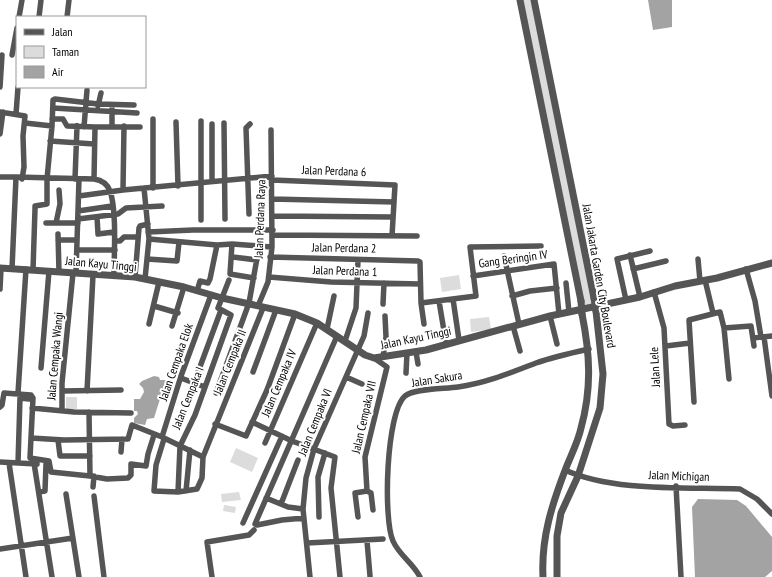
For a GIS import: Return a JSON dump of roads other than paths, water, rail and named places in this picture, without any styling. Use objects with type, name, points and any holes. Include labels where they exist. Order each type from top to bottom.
[{"type":"street","points":[[19,16],[22,0]]},
{"type":"street","points":[[39,16],[41,0]]},
{"type":"street","points":[[67,16],[69,0]]},
{"type":"street","name":"Jalan Jakarta Garden City Boulevard","points":[[520,0],[581,301],[589,349],[590,373],[581,429],[550,510],[544,536],[543,577]]},
{"type":"street","name":"Jalan Jakarta Garden City Boulevard","points":[[534,0],[594,298],[603,374],[600,408],[578,476],[561,513],[557,536],[557,577]]},
{"type":"street","points":[[525,27],[539,25]]},
{"type":"street","points":[[0,87],[1,54],[14,56],[16,37]]},
{"type":"street","points":[[16,114],[18,88]]},
{"type":"street","points":[[84,127],[87,90]]},
{"type":"street","points":[[97,111],[101,93]]},
{"type":"street","points":[[18,393],[34,209],[35,206],[47,205],[47,179],[53,100],[112,105],[134,105]]},
{"type":"street","points":[[112,105],[112,126]]},
{"type":"street","points":[[52,108],[137,113]]},
{"type":"street","points":[[0,134],[2,112],[25,116],[23,136],[24,167],[19,178],[12,269]]},
{"type":"street","points":[[52,119],[63,119],[67,126],[140,127]]},
{"type":"street","points":[[153,119],[153,188]]},
{"type":"street","points":[[201,121],[201,220]]},
{"type":"street","points":[[176,122],[178,186]]},
{"type":"street","points":[[25,123],[52,126]]},
{"type":"street","points":[[224,123],[225,219]]},
{"type":"street","points":[[212,124],[212,181]]},
{"type":"street","points":[[249,214],[246,128],[250,124]]},
{"type":"street","name":"Jalan Cempaka Wangi","points":[[32,408],[62,411],[62,391],[77,250],[79,196],[76,144],[77,126]]},
{"type":"street","points":[[123,190],[124,126]]},
{"type":"street","points":[[94,179],[95,127]]},
{"type":"street","name":"Jalan Perdana Raya","points":[[261,307],[269,277],[273,233],[272,130]]},
{"type":"street","points":[[50,141],[76,144],[94,144]]},
{"type":"street","points":[[0,177],[94,179],[106,184],[110,192],[113,215],[115,241],[114,276]]},
{"type":"street","name":"Jalan Perdana 6","points":[[79,196],[212,181],[247,178],[272,178],[395,186],[394,202]]},
{"type":"street","points":[[144,188],[149,235],[144,279]]},
{"type":"street","points":[[56,223],[59,209],[60,190]]},
{"type":"street","points":[[272,199],[394,202],[392,236]]},
{"type":"street","points":[[78,211],[112,206]]},
{"type":"street","points":[[46,223],[78,221],[120,214],[126,208],[162,206]]},
{"type":"street","points":[[272,216],[392,217]]},
{"type":"street","points":[[97,217],[98,233],[114,232]]},
{"type":"street","points":[[135,277],[139,226],[148,224]]},
{"type":"street","points":[[149,235],[165,232],[417,236]]},
{"type":"street","points":[[149,235],[179,242],[272,247]]},
{"type":"street","points":[[59,272],[58,237],[77,240]]},
{"type":"street","points":[[115,241],[120,241],[124,237],[138,237]]},
{"type":"street","points":[[147,259],[177,261],[179,242]]},
{"type":"street","points":[[232,244],[233,257],[230,274],[254,278]]},
{"type":"street","points":[[197,291],[200,281],[208,283],[210,279],[217,245]]},
{"type":"street","points":[[421,303],[476,296],[469,248],[471,246],[541,246]]},
{"type":"street","points":[[216,393],[249,303],[259,247]]},
{"type":"street","points":[[77,250],[115,250]]},
{"type":"street","points":[[626,300],[616,260],[630,255],[650,251]]},
{"type":"street","points":[[630,255],[640,297]]},
{"type":"street","points":[[504,256],[512,296],[520,351]]},
{"type":"street","points":[[233,257],[257,260]]},
{"type":"street","name":"Jalan Perdana 2","points":[[270,257],[358,260],[418,260],[420,262],[420,284]]},
{"type":"street","points":[[698,259],[713,313]]},
{"type":"street","points":[[345,341],[356,308],[358,260]]},
{"type":"street","points":[[633,269],[666,261]]},
{"type":"street","name":"Jalan Kayu Tinggi","points":[[1,268],[135,277],[184,287],[222,298],[295,314],[317,323],[369,357],[374,358],[416,352],[550,316],[640,297],[654,292],[772,262]]},
{"type":"street","name":"Gang Beringin IV","points":[[473,276],[554,264],[559,314]]},
{"type":"street","points":[[0,289],[1,268]]},
{"type":"street","points":[[746,269],[755,301],[772,396]]},
{"type":"street","points":[[41,368],[49,271]]},
{"type":"street","points":[[87,391],[93,275]]},
{"type":"street","name":"Jalan Perdana 1","points":[[269,277],[358,283],[420,284]]},
{"type":"street","points":[[194,383],[221,310],[218,308],[228,280]]},
{"type":"street","points":[[149,324],[159,282]]},
{"type":"street","points":[[383,304],[384,283]]},
{"type":"street","points":[[566,283],[569,312]]},
{"type":"street","points":[[420,284],[424,324]]},
{"type":"street","points":[[172,326],[178,313],[184,287]]},
{"type":"street","points":[[512,296],[530,291],[557,288]]},
{"type":"street","name":"Jalan Lele","points":[[654,292],[661,315],[666,346],[669,424],[673,426],[685,425]]},
{"type":"street","name":"Jalan Cempaka Elok","points":[[178,492],[154,491],[156,465],[181,378],[211,295]]},
{"type":"street","points":[[327,329],[334,296]]},
{"type":"street","points":[[453,299],[459,340]]},
{"type":"street","points":[[438,301],[446,344]]},
{"type":"street","points":[[154,306],[178,313]]},
{"type":"street","name":"Jalan Cempaka II","points":[[178,492],[194,491],[199,487],[202,478],[203,457],[261,307]]},
{"type":"street","name":"Jalan Cempaka I","points":[[178,492],[180,446],[205,387],[231,316],[221,310]]},
{"type":"street","points":[[253,372],[276,310]]},
{"type":"street","points":[[694,402],[689,320],[721,312],[729,379]]},
{"type":"street","name":"Jalan Cempaka VI","points":[[310,577],[303,509],[306,478],[314,449],[364,336],[368,313]]},
{"type":"street","points":[[215,424],[246,436],[267,390],[295,314]]},
{"type":"street","points":[[383,357],[386,337],[386,316]]},
{"type":"street","points":[[550,316],[556,344]]},
{"type":"street","name":"Jalan Cempaka IV","points":[[317,323],[271,430],[292,441],[325,453]]},
{"type":"street","points":[[724,328],[751,326],[754,346]]},
{"type":"street","points":[[212,577],[206,542],[248,535],[255,527],[266,498],[337,336]]},
{"type":"street","points":[[753,338],[772,336]]},
{"type":"street","points":[[666,346],[690,343]]},
{"type":"street","name":"Jalan Sakura","points":[[420,577],[412,564],[397,547],[391,536],[388,462],[395,416],[402,400],[414,392],[486,382],[545,360],[589,349]]},
{"type":"street","points":[[416,352],[418,364]]},
{"type":"street","points":[[406,373],[407,353]]},
{"type":"street","name":"Jalan Cempaka VII","points":[[373,510],[371,493],[367,491],[365,457],[387,367],[374,358]]},
{"type":"street","points":[[346,377],[362,384]]},
{"type":"street","points":[[181,378],[205,387]]},
{"type":"street","points":[[62,391],[121,390]]},
{"type":"street","points":[[0,407],[2,405],[4,393],[30,394],[32,408],[30,458],[49,461],[50,471],[106,478],[127,478],[131,475],[131,464],[146,466],[154,435]]},
{"type":"street","points":[[18,463],[20,398],[31,399]]},
{"type":"street","points":[[62,411],[131,413]]},
{"type":"street","points":[[90,412],[90,456],[93,487]]},
{"type":"street","points":[[252,422],[271,430],[265,444]]},
{"type":"street","points":[[31,438],[58,440],[128,439],[131,426],[163,438],[203,457]]},
{"type":"street","points":[[243,523],[282,436]]},
{"type":"street","points":[[121,452],[122,439]]},
{"type":"street","points":[[58,440],[60,456],[90,456]]},
{"type":"street","points":[[186,491],[190,450]]},
{"type":"street","points":[[319,517],[318,477],[325,453],[335,458],[331,488],[340,577]]},
{"type":"street","points":[[281,504],[298,460]]},
{"type":"street","points":[[0,462],[46,464],[45,491],[38,492]]},
{"type":"street","points":[[9,463],[26,577]]},
{"type":"street","points":[[34,464],[52,577]]},
{"type":"street","name":"Jalan Michigan","points":[[565,470],[578,476],[612,484],[740,489],[757,499],[772,514]]},
{"type":"street","points":[[676,486],[681,577]]},
{"type":"street","points":[[358,517],[355,493],[367,491]]},
{"type":"street","points":[[66,494],[79,577]]},
{"type":"street","points":[[94,496],[104,577]]},
{"type":"street","points":[[266,498],[281,504],[303,509]]},
{"type":"street","points":[[255,527],[282,520],[304,518]]},
{"type":"street","points":[[0,549],[73,538]]},
{"type":"street","points":[[307,543],[383,539]]},
{"type":"street","points":[[367,541],[370,576]]},
{"type":"water","points":[[648,0],[672,0],[672,27],[653,30]]},
{"type":"water","points":[[154,376],[159,377],[160,380],[166,380],[154,418],[147,419],[145,425],[134,423],[134,418],[138,414],[137,411],[134,411],[134,399],[140,399],[144,392],[143,388],[139,384],[142,381]]},
{"type":"water","points":[[698,499],[737,500],[746,506],[772,537],[772,571],[765,577],[695,577],[692,507]]}]
